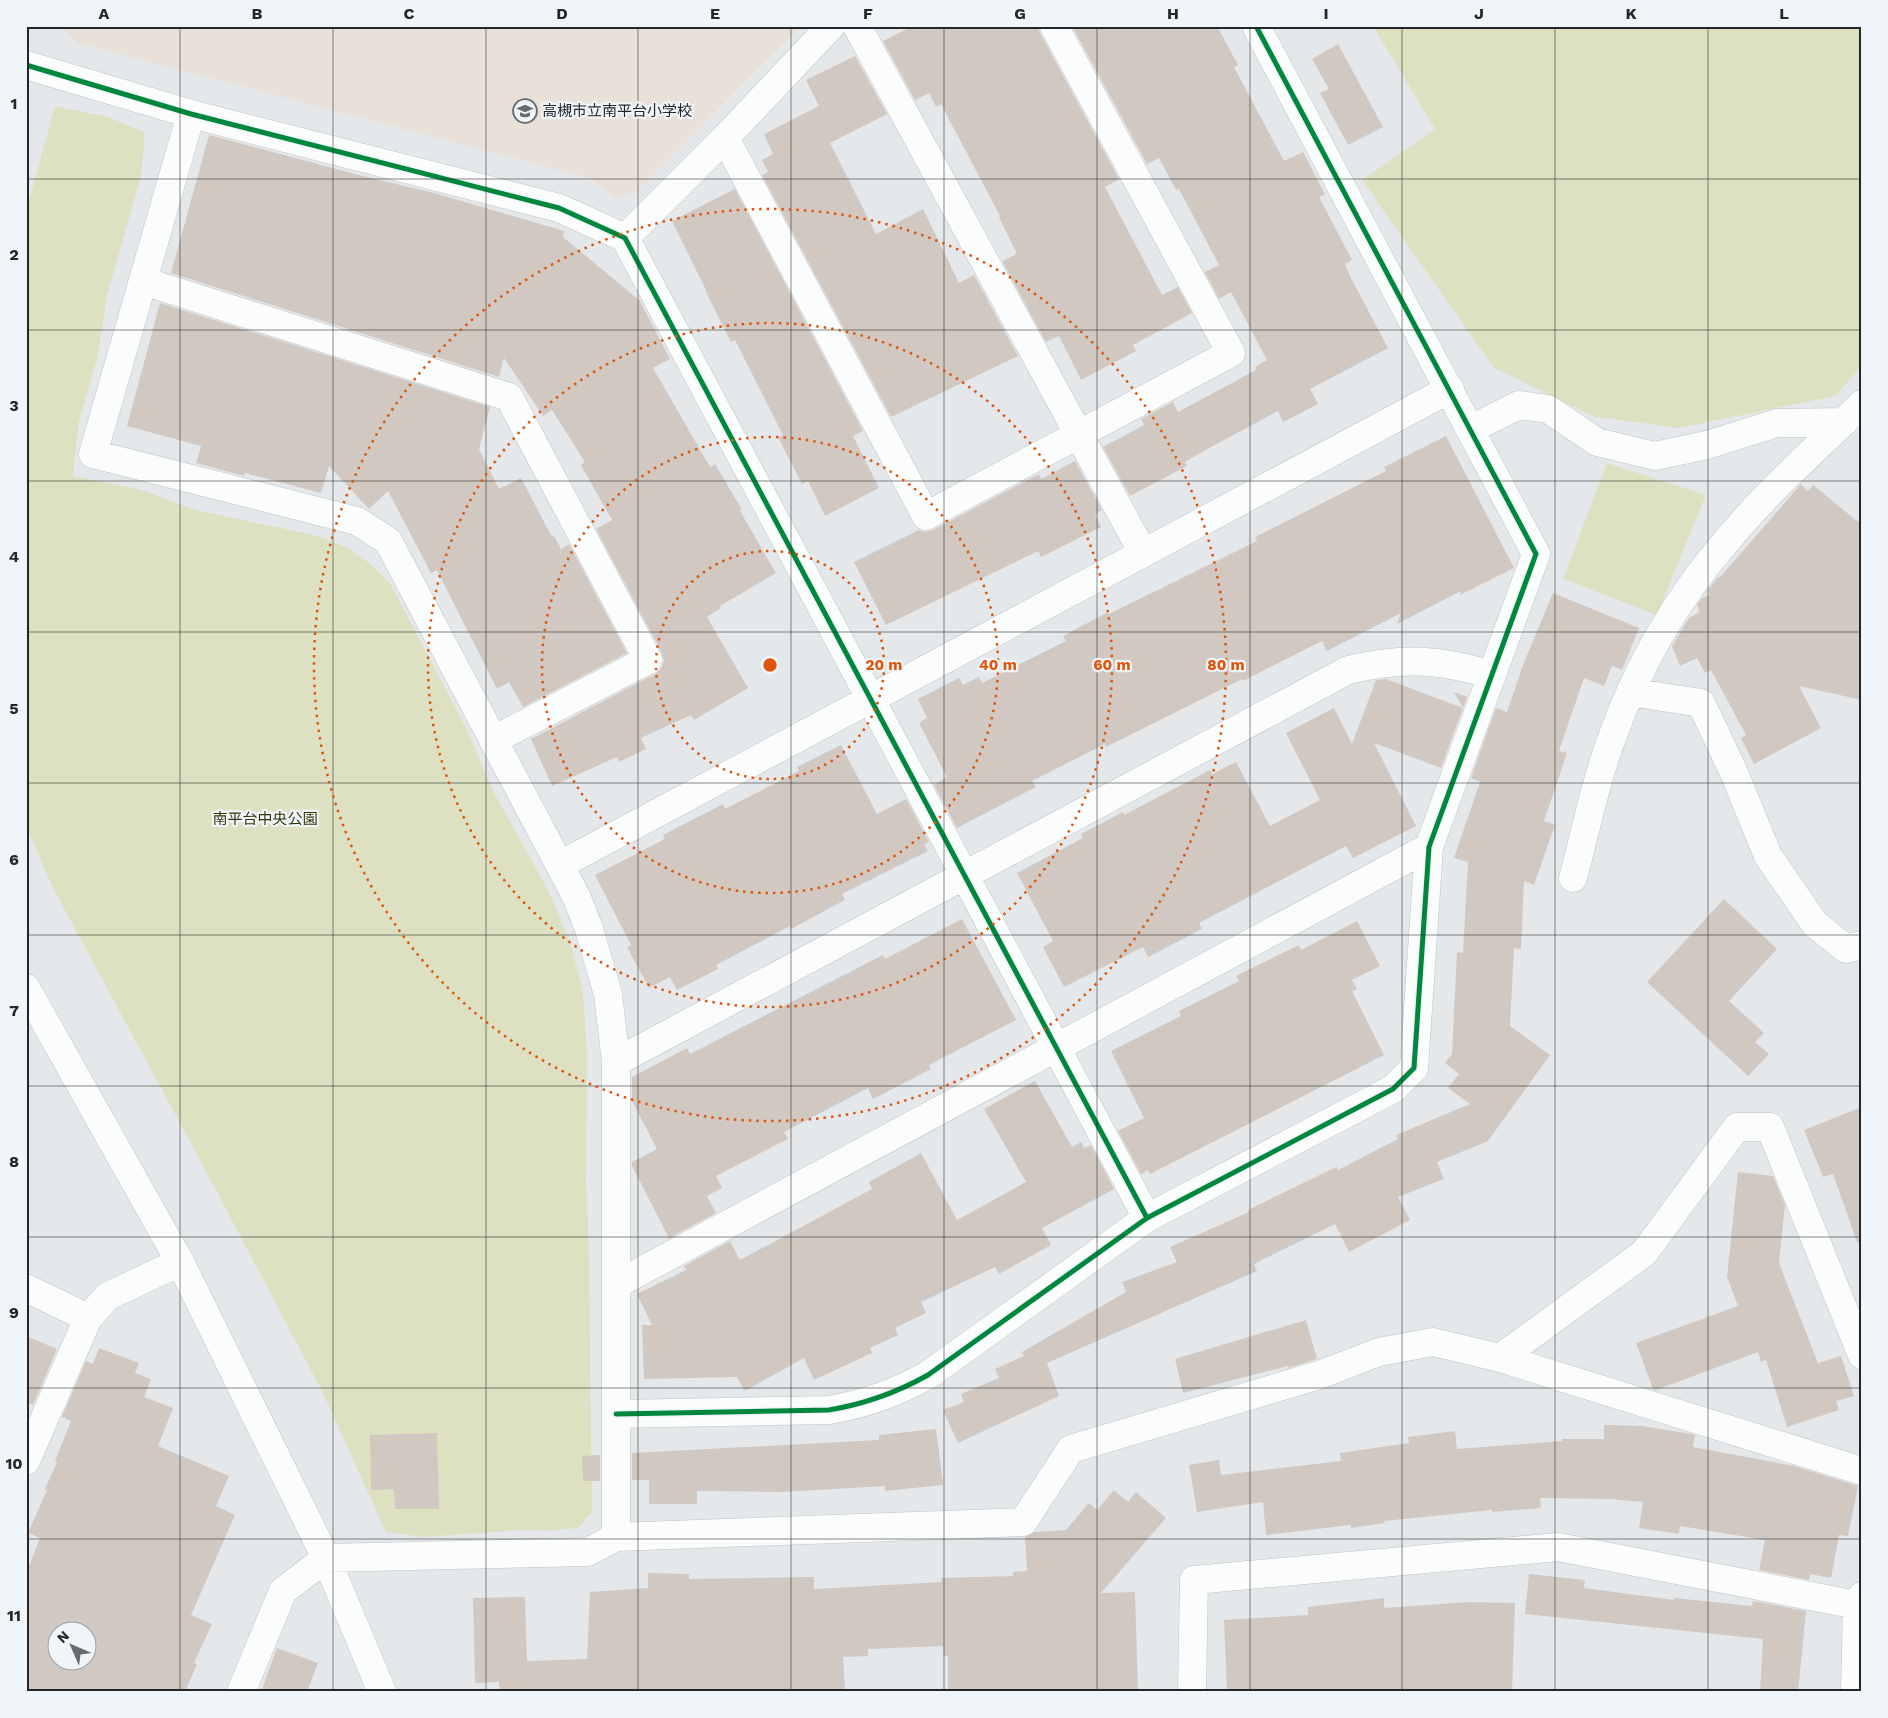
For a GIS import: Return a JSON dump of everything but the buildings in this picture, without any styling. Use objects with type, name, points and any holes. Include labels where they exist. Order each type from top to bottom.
[{"type":"street","points":[[625,238],[725,138],[831,26]]},
{"type":"street","points":[[857,26],[1143,553]]},
{"type":"street","points":[[725,138],[926,516],[1231,352],[1054,26]]},
{"type":"street","points":[[616,1414],[829,1410],[880,1398],[928,1375],[1146,1218],[1393,1090],[1414,1068],[1429,848],[1536,554],[1450,388],[1256,26]]},
{"type":"street","points":[[26,65],[192,114],[559,208],[625,238],[1146,1218]]},
{"type":"street","points":[[192,114],[93,454],[357,522],[388,541],[577,898],[590,929],[608,994],[616,1062],[616,1536]]},
{"type":"street","points":[[143,281],[509,397],[648,660],[493,740]]},
{"type":"street","points":[[560,865],[1450,388]]},
{"type":"street","points":[[1471,430],[1519,404],[1548,409],[1597,442],[1655,456],[1707,445],[1777,422],[1853,413]]},
{"type":"street","points":[[1573,878],[1601,769],[1630,692],[1665,627],[1705,567],[1753,511],[1853,413]]},
{"type":"street","points":[[616,1062],[1348,670],[1405,661],[1462,666],[1492,675]]},
{"type":"street","points":[[1630,692],[1701,703],[1735,775],[1768,856],[1815,924],[1846,949],[1862,945]]},
{"type":"street","points":[[617,1284],[1429,848]]},
{"type":"street","points":[[26,988],[180,1262],[326,1558],[382,1692]]},
{"type":"street","points":[[1500,1358],[1644,1253],[1737,1127],[1770,1127],[1862,1355]]},
{"type":"street","points":[[26,1461],[88,1318],[108,1296],[180,1262]]},
{"type":"street","points":[[26,1288],[88,1318]]},
{"type":"street","points":[[241,1692],[283,1591],[326,1558],[588,1552],[616,1536],[1022,1522],[1071,1449],[1318,1375],[1379,1352],[1434,1342],[1500,1358],[1862,1471]]},
{"type":"street","points":[[1192,1692],[1194,1580],[1558,1547],[1860,1600],[1855,1692]]},
{"type":"shaded area","name":"高槻市立南平台小学校","points":[[61,26],[801,26],[637,191],[616,198],[590,178],[77,43]]},
{"type":"green space","points":[[1373,26],[1862,26],[1862,366],[1835,396],[1679,428],[1595,417],[1494,368],[1362,180],[1435,129]]},
{"type":"green space","name":"南平台中央公園","points":[[55,106],[109,117],[145,133],[141,176],[107,296],[98,355],[79,421],[73,476],[139,489],[196,510],[314,535],[348,548],[369,563],[390,583],[467,730],[493,791],[548,890],[570,942],[583,993],[587,1053],[586,1183],[589,1248],[592,1512],[578,1528],[423,1537],[386,1532],[323,1393],[54,890],[26,826],[26,212]]},
{"type":"green space","points":[[1607,463],[1706,495],[1657,615],[1563,579]]},
{"type":"cycle path","points":[[616,1414],[829,1410],[855,1405],[904,1387],[928,1375],[1147,1218],[1393,1089],[1414,1068],[1429,847],[1536,554],[1256,26]]},
{"type":"cycle path","points":[[26,65],[191,114],[559,208],[625,238],[1147,1218]]},
{"type":"place","name":"高槻市立南平台小学校","points":[[525,111]]}]
